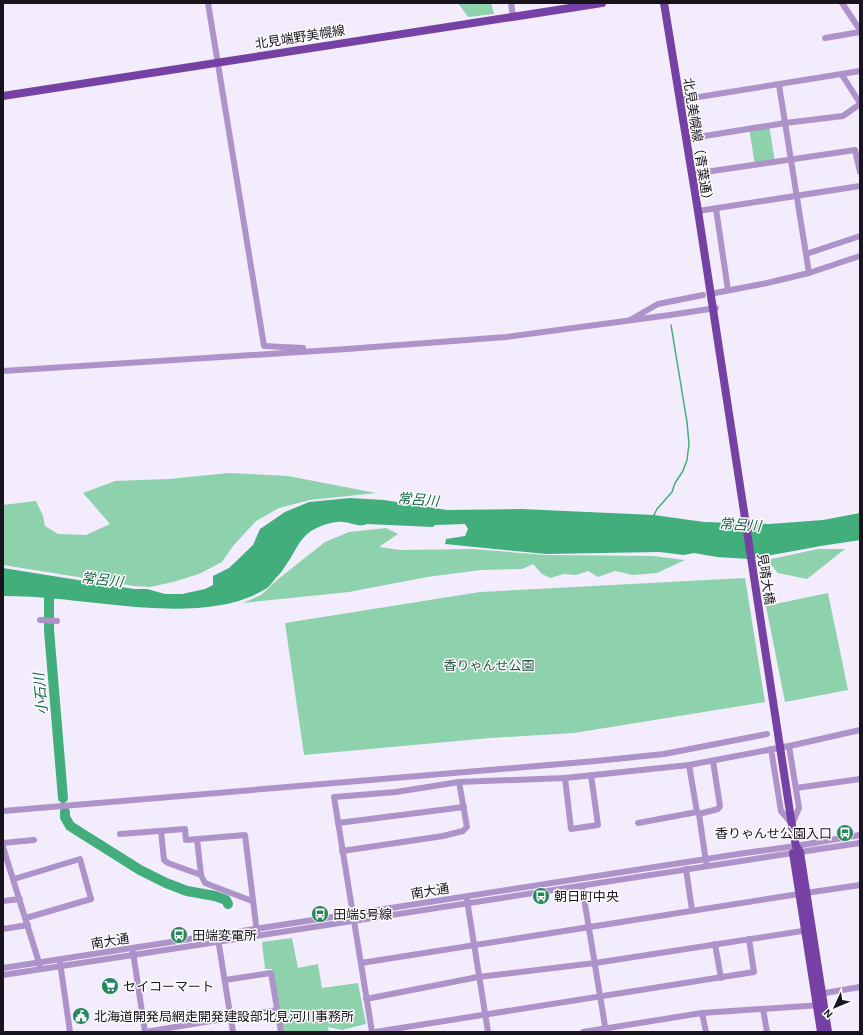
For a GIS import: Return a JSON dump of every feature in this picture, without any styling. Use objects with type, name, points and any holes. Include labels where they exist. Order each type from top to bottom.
[{"type":"main road","name":"北見端野美幌線","points":[[3,96],[602,3]]},
{"type":"main road","name":"北見美幌線（青葉通）","points":[[664,3],[709,284]]},
{"type":"main road","name":"見晴大橋","points":[[709,284],[792,824]]},
{"type":"main road","points":[[792,824],[819,994],[828,1032]]},
{"type":"main road","points":[[821,1005],[821,1032]]},
{"type":"street","points":[[208,3],[264,346],[304,348],[309,351]]},
{"type":"street","points":[[511,3],[513,16]]},
{"type":"street","points":[[825,38],[860,31],[842,3]]},
{"type":"street","points":[[680,100],[860,71]]},
{"type":"street","points":[[686,139],[785,123],[844,116],[860,104],[842,75]]},
{"type":"street","points":[[779,85],[809,273]]},
{"type":"street","points":[[692,174],[855,150],[860,172]]},
{"type":"street","points":[[698,212],[860,186]]},
{"type":"street","points":[[716,209],[728,290]]},
{"type":"street","points":[[806,254],[860,236]]},
{"type":"street","points":[[715,293],[809,273],[860,256]]},
{"type":"street","points":[[628,321],[658,304],[703,295]]},
{"type":"street","points":[[3,371],[506,337],[716,308]]},
{"type":"street","points":[[40,620],[57,621]]},
{"type":"street","points":[[749,939],[754,972],[373,1032],[366,999],[334,797],[396,792],[459,782],[565,778],[642,771],[712,761],[860,730]]},
{"type":"street","points":[[3,811],[596,761],[664,754],[767,734]]},
{"type":"street","points":[[771,749],[781,811],[792,824],[799,808],[789,746]]},
{"type":"street","points":[[638,823],[718,809],[720,806],[712,761]]},
{"type":"street","points":[[689,765],[707,866]]},
{"type":"street","points":[[565,778],[571,829],[598,825],[591,775]]},
{"type":"street","points":[[796,788],[860,779]]},
{"type":"street","points":[[342,851],[463,832],[467,826],[459,782]]},
{"type":"street","points":[[338,823],[464,807]]},
{"type":"street","points":[[120,834],[185,829],[186,840],[245,835],[257,936]]},
{"type":"street","points":[[161,831],[164,860],[168,863],[201,874]]},
{"type":"street","name":"南大通","points":[[3,975],[707,866],[796,851],[860,834]]},
{"type":"street","points":[[197,839],[201,874],[205,883],[252,901]]},
{"type":"street","points":[[3,843],[34,840]]},
{"type":"street","name":"南大通","points":[[3,968],[706,859],[796,851],[860,843]]},
{"type":"street","points":[[3,846],[6,862],[14,879],[41,969]]},
{"type":"street","points":[[14,879],[80,859],[91,899],[26,918]]},
{"type":"street","points":[[686,869],[692,910]]},
{"type":"street","points":[[582,886],[605,1030]]},
{"type":"street","points":[[361,963],[692,910],[860,887]]},
{"type":"street","points":[[466,897],[488,1032]]},
{"type":"street","points":[[3,902],[20,899]]},
{"type":"street","points":[[3,929],[28,925]]},
{"type":"street","points":[[366,999],[478,977],[595,963],[809,930]]},
{"type":"street","points":[[217,935],[233,1032]]},
{"type":"street","points":[[715,944],[721,978]]},
{"type":"street","points":[[132,948],[145,1032],[277,1010]]},
{"type":"street","points":[[59,959],[70,1032]]},
{"type":"street","points":[[225,980],[271,973],[281,1032]]},
{"type":"street","points":[[819,994],[860,987]]},
{"type":"street","points":[[583,1032],[605,1030],[702,1013],[821,1005]]},
{"type":"street","points":[[763,1009],[767,1032]]},
{"type":"street","points":[[702,1013],[706,1032]]},
{"type":"green space","points":[[458,3],[491,3],[494,14],[468,17]]},
{"type":"green space","points":[[769,125],[775,162],[755,165],[749,128]]},
{"type":"green space","points":[[229,473],[288,476],[376,493],[310,500],[279,508],[256,521],[233,546],[222,562],[199,574],[150,587],[134,586],[3,565],[3,505],[36,501],[43,516],[45,526],[58,534],[86,535],[110,524],[83,493],[115,481],[169,479]]},
{"type":"green space","points":[[386,528],[398,534],[379,547],[401,550],[473,549],[545,555],[653,556],[685,560],[657,573],[633,575],[615,571],[598,577],[588,571],[576,575],[564,574],[550,578],[542,574],[533,564],[522,569],[481,570],[427,577],[349,592],[243,603],[261,595],[277,580],[325,542],[349,532]]},
{"type":"green space","points":[[818,549],[845,549],[807,579],[778,573],[767,560]]},
{"type":"green space","name":"香りゃんせ公園","points":[[745,578],[765,702],[574,733],[490,738],[304,755],[285,623],[480,592]]},
{"type":"green space","points":[[828,593],[848,690],[785,702],[766,606]]},
{"type":"green space","points":[[292,938],[298,968],[318,964],[322,988],[358,983],[366,1024],[342,1030],[328,1027],[329,1032],[282,1032],[272,969],[265,969],[262,942]]},
{"type":"water","name":"常呂川","points":[[350,498],[384,500],[447,510],[521,509],[654,515],[704,522],[769,524],[823,520],[860,513],[860,540],[750,559],[717,557],[694,553],[684,555],[659,552],[546,554],[445,544],[446,539],[465,536],[468,529],[465,524],[435,525],[433,527],[361,525],[339,522],[322,526],[307,534],[300,542],[282,571],[267,588],[245,599],[220,605],[193,608],[136,607],[24,596],[3,596],[3,568],[134,589],[147,589],[165,594],[182,594],[205,589],[213,585],[213,576],[229,568],[253,545],[260,529],[285,512],[309,502]]},
{"type":"waterway","points":[[654,515],[657,509],[672,492],[675,483],[683,471],[687,460],[689,444],[687,422],[671,325]]},
{"type":"waterway","name":"小石川","points":[[49,587],[49,630],[63,798]]},
{"type":"waterway","name":"小石川","points":[[65,812],[65,817],[70,826],[140,870],[166,883],[187,891],[215,896],[226,900],[228,904]]},
{"type":"place","name":"香りゃんせ公園入口","points":[[845,833]]},
{"type":"place","name":"朝日町中央","points":[[541,896]]},
{"type":"place","name":"田端5号線","points":[[320,914]]},
{"type":"place","name":"田端変電所","points":[[179,935]]},
{"type":"place","name":"セイコーマート","points":[[110,986]]},
{"type":"place","name":"北海道開発局網走開発建設部北見河川事務所","points":[[81,1016]]}]
